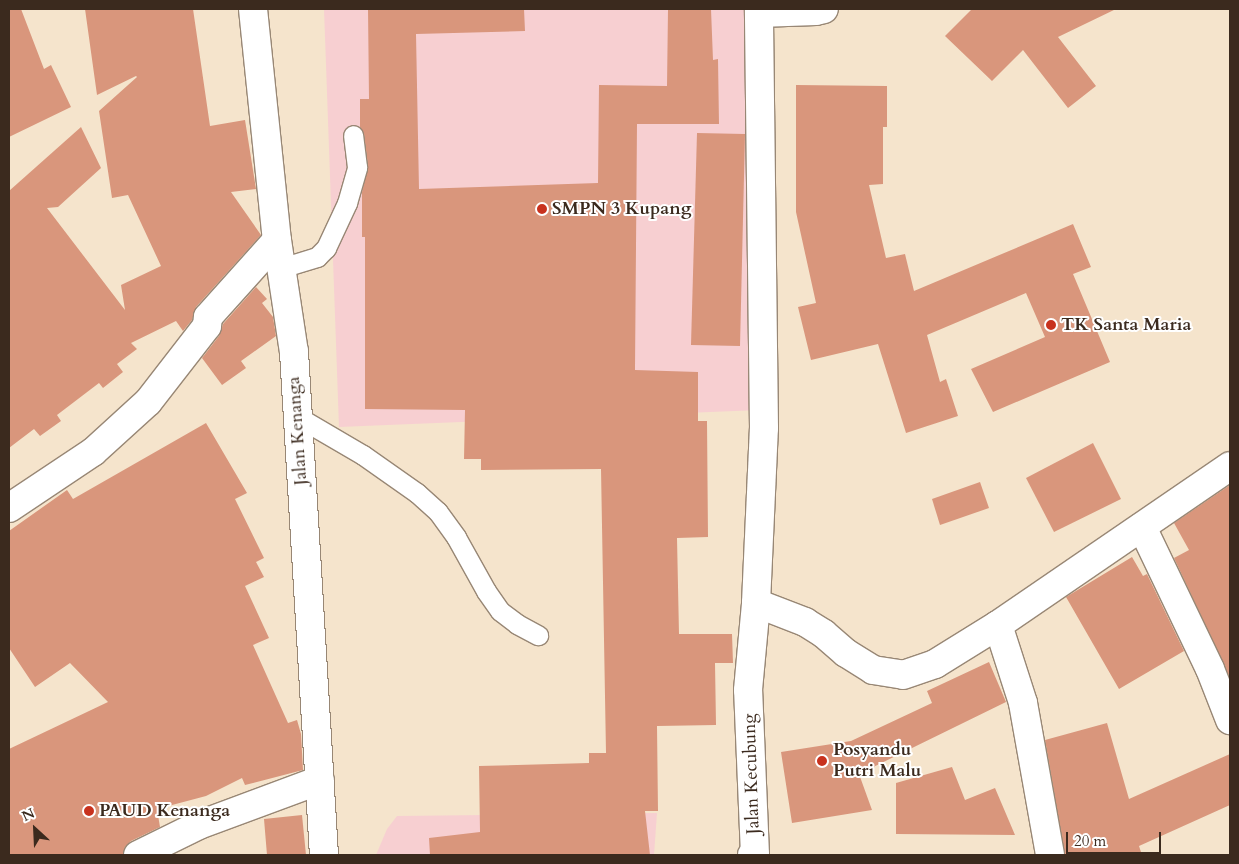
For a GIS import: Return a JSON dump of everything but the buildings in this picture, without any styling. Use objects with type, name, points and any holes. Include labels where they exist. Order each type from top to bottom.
[{"type":"street","name":"Jalan Kenanga","points":[[253,9],[277,240],[294,352],[324,855]]},
{"type":"street","points":[[759,11],[816,11],[824,9]]},
{"type":"street","name":"Jalan Kecubung","points":[[754,855],[748,690],[756,602],[764,428],[759,11]]},
{"type":"street","points":[[9,508],[93,452],[148,402],[207,326],[208,318],[277,240]]},
{"type":"street","points":[[756,602],[805,622],[824,634],[846,653],[873,670],[903,675],[935,664],[998,625],[1230,466]]},
{"type":"street","points":[[1142,526],[1210,669],[1230,720]]},
{"type":"street","points":[[998,625],[1023,703],[1050,855]]},
{"type":"street","points":[[138,855],[199,826],[320,780]]},
{"type":"lane","points":[[281,268],[317,257],[326,248],[347,204],[357,167],[353,135]]},
{"type":"lane","points":[[298,417],[363,456],[418,493],[438,512],[456,537],[486,591],[500,611],[517,624],[538,635]]},
{"type":"shaded area","name":"SMPN 3 Kupang","points":[[324,9],[745,9],[760,410],[339,427]]},
{"type":"shaded area","points":[[657,813],[654,855],[376,855],[387,829],[397,816]]},
{"type":"place","name":"SMPN 3 Kupang","points":[[542,209]]},
{"type":"place","name":"TK Santa Maria","points":[[1051,325]]},
{"type":"place","name":"Posyandu Putri Malu","points":[[822,761]]},
{"type":"place","name":"PAUD Kenanga","points":[[89,811]]}]
